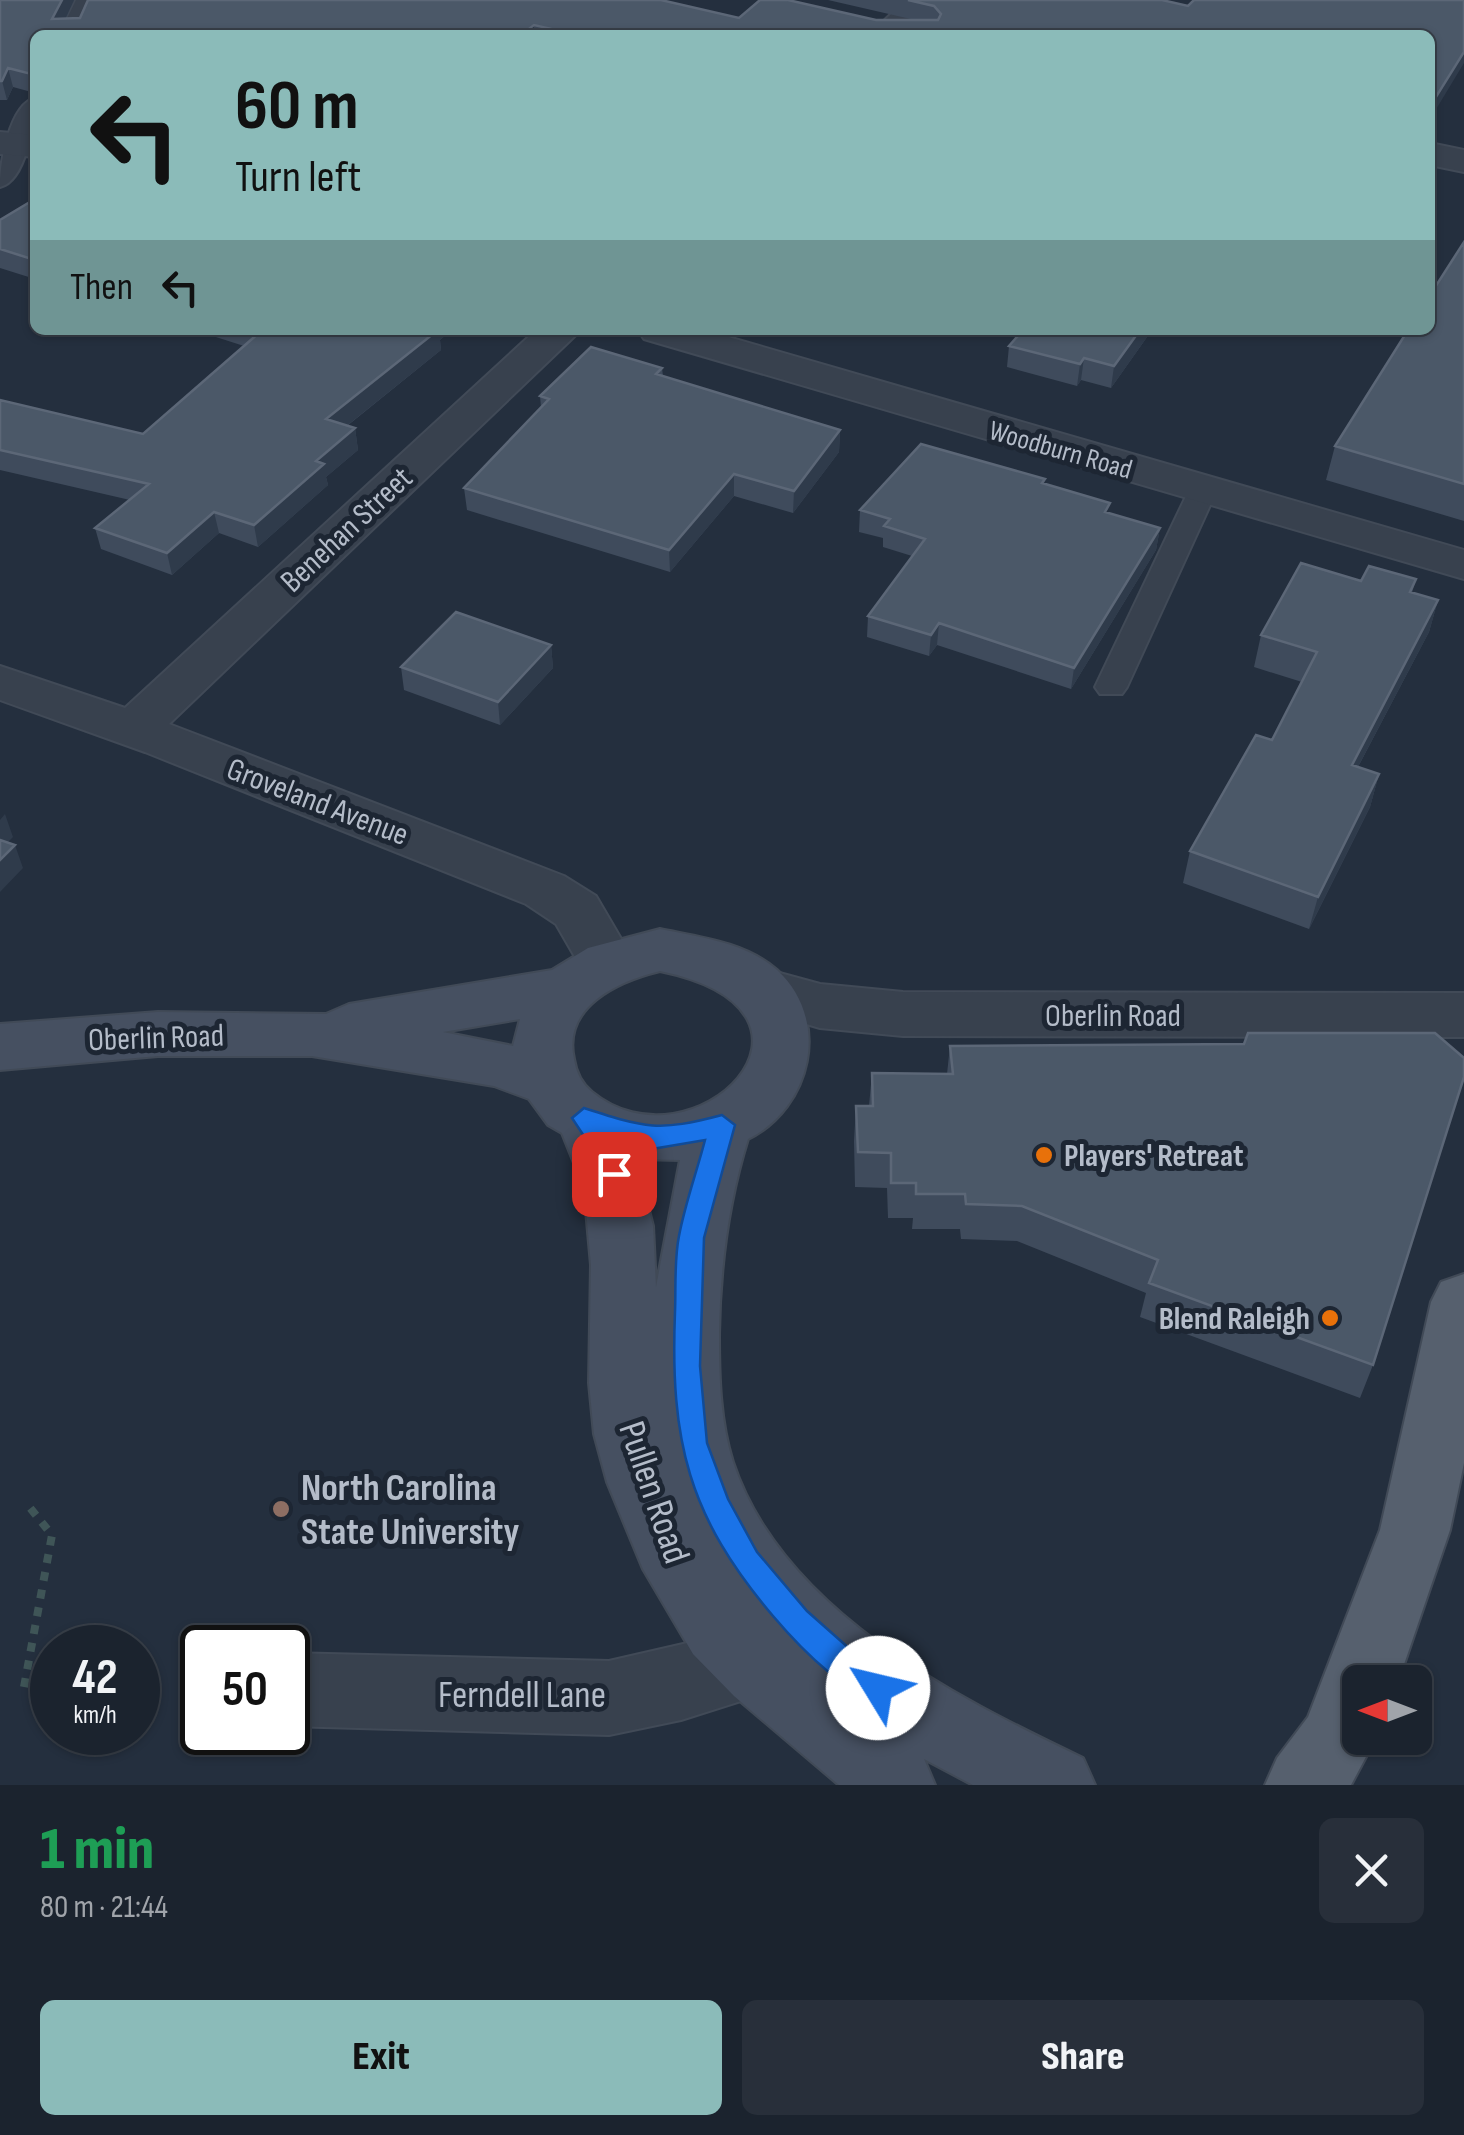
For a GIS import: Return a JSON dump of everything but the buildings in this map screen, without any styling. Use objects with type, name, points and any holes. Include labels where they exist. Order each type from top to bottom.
[{"type":"main road","points":[[646,951],[688,952],[744,972],[765,991],[779,1014],[784,1038],[781,1064],[770,1088],[749,1109],[722,1125],[676,1138],[652,1138],[605,1128],[567,1100],[541,1058],[541,1034],[585,976],[646,951]]},
{"type":"main road","name":"Oberlin Road","points":[[312,1034],[585,976]]},
{"type":"main road","name":"Oberlin Road","points":[[0,1047],[158,1034],[312,1034],[499,1064],[567,1100]]},
{"type":"main road","name":"Pullen Road","points":[[567,1100],[603,1144],[620,1195],[621,1368],[626,1426],[644,1488],[688,1584],[717,1627],[752,1664],[896,1785]]},
{"type":"main road","name":"Pullen Road","points":[[722,1125],[694,1217],[686,1305],[693,1443],[715,1504],[746,1562],[797,1621],[849,1669],[967,1744],[1056,1785]]},
{"type":"main road","points":[[1368,1665],[1415,1530],[1464,1302]]},
{"type":"main road","points":[[823,1720],[860,1785]]},
{"type":"main road","points":[[1304,1785],[1335,1744],[1342,1728]]},
{"type":"street","points":[[889,30],[926,0]]},
{"type":"street","points":[[1435,155],[1464,162]]},
{"type":"street","name":"Benehan Street","points":[[133,729],[555,335]]},
{"type":"street","name":"Woodburn Road","points":[[676,335],[1464,565]]},
{"type":"street","name":"Groveland Avenue","points":[[0,682],[133,729],[545,890],[576,910],[585,976]]},
{"type":"street","name":"Oberlin Road","points":[[765,991],[820,1006],[904,1014],[1464,1015]]},
{"type":"street","name":"Ferndell Lane","points":[[310,1691],[609,1698],[681,1684],[752,1664]]},
{"type":"lane","points":[[72,30],[86,0]]},
{"type":"lane","points":[[0,180],[30,116]]},
{"type":"lane","points":[[1111,687],[1203,490]]},
{"type":"path","points":[[24,1686],[52,1535],[27,1504]]},
{"type":"place","name":"Players' Retreat","points":[[1044,1155]]},
{"type":"place","name":"Blend Raleigh","points":[[1330,1318]]},
{"type":"place","name":"North Carolina State University","points":[[281,1509]]},
{"type":"route","points":[[614,1174],[603,1144],[584,1118],[627,1135],[652,1138],[676,1138],[722,1125],[696,1208],[691,1238],[686,1366],[693,1443],[715,1504],[746,1562],[797,1621],[849,1669],[878,1688]]}]
